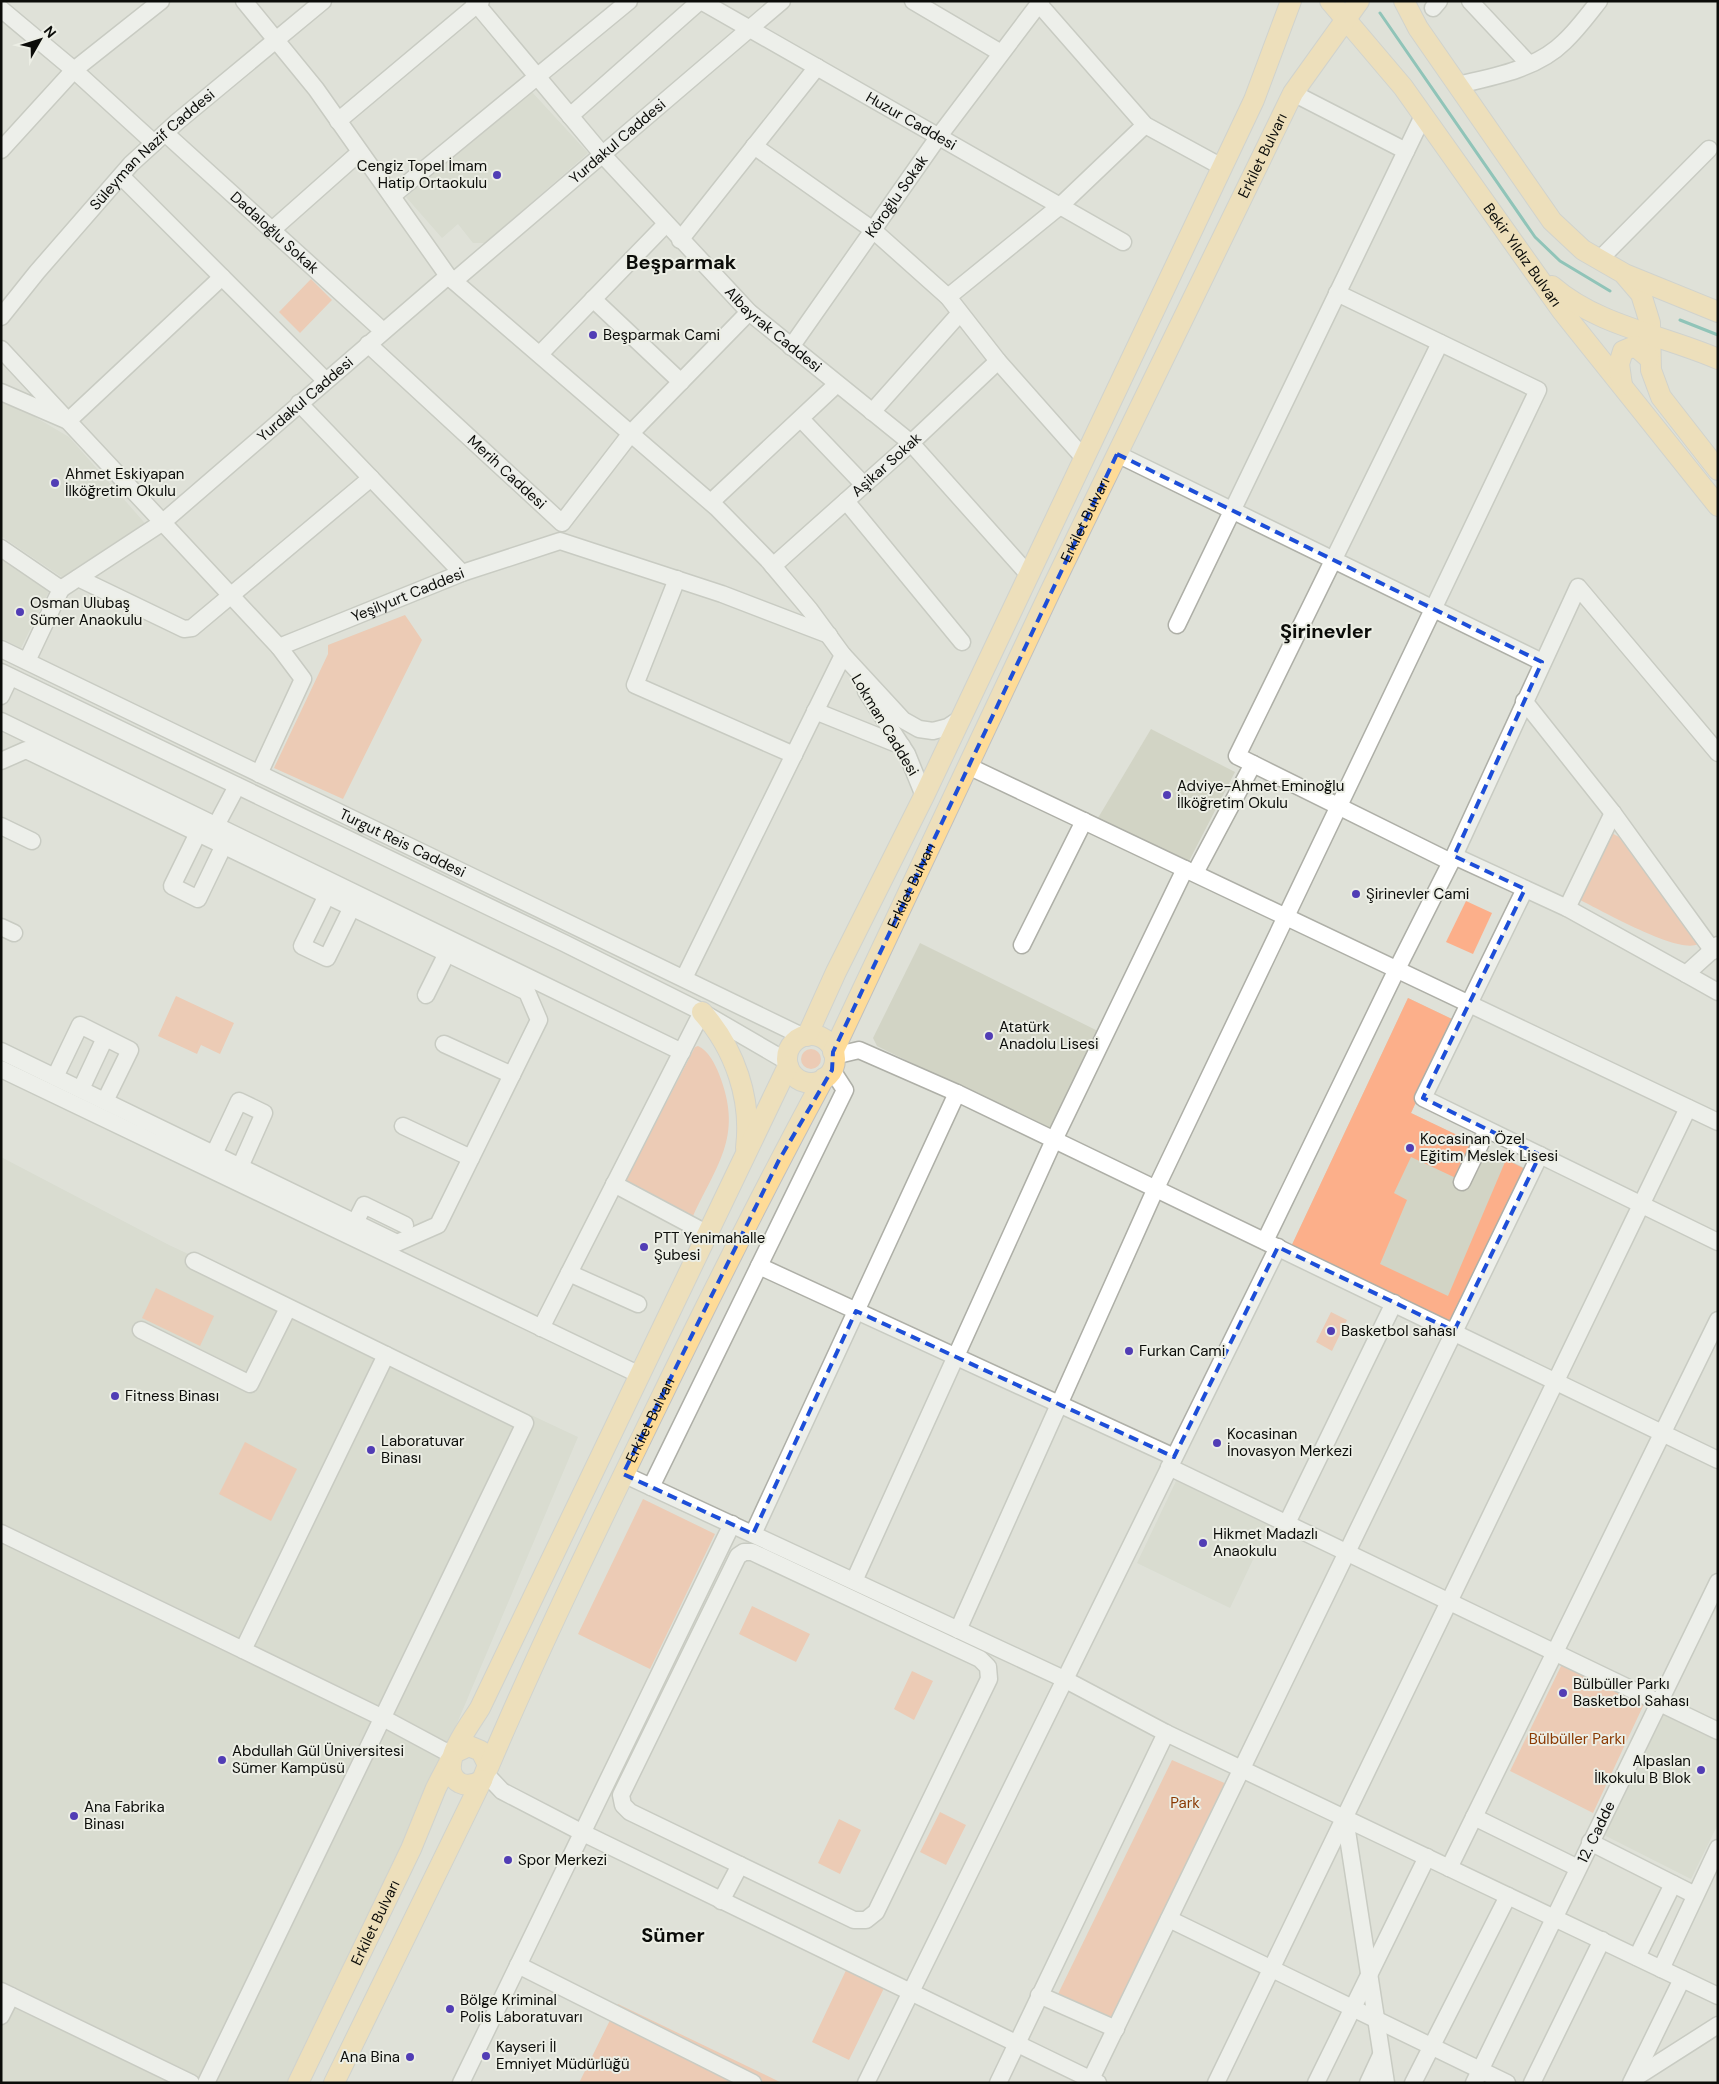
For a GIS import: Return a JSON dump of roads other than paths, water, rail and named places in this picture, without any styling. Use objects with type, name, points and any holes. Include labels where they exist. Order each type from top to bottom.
[{"type":"main road","name":"Bekir Yıldız Bulvarı","points":[[1330,1],[1380,57],[1562,311],[1718,506]]},
{"type":"main road","name":"Erkilet Bulvarı","points":[[334,2083],[486,1774],[510,1715],[623,1474],[743,1230],[831,1064],[968,766],[1293,93],[1359,1]]},
{"type":"main road","points":[[1404,1],[1418,28],[1552,221],[1572,241],[1599,260],[1623,273],[1718,312]]},
{"type":"main road","name":"Erkilet Bulvarı","points":[[806,1036],[924,796],[1083,457],[1254,100],[1290,2]]},
{"type":"main road","points":[[1530,266],[1555,289],[1584,308],[1616,322],[1718,358]]},
{"type":"main road","points":[[1623,273],[1636,286],[1645,303],[1650,333],[1649,358],[1653,380],[1660,397],[1718,470]]},
{"type":"main road","points":[[1622,385],[1619,364],[1623,351],[1635,346],[1649,358]]},
{"type":"main road","points":[[702,1012],[721,1036],[739,1075],[747,1125],[745,1159]]},
{"type":"main road","points":[[806,1036],[822,1038],[828,1043],[831,1064],[814,1082],[803,1081],[794,1076],[788,1064],[788,1055],[792,1045],[806,1036]]},
{"type":"main road","name":"Erkilet Bulvarı","points":[[298,2083],[411,1849],[436,1788],[480,1708],[745,1159],[788,1064]]},
{"type":"main road","points":[[463,1747],[476,1747],[486,1756],[486,1774],[471,1785],[458,1782],[452,1774],[452,1756],[463,1747]]},
{"type":"street","points":[[1,150],[74,70],[161,1]]},
{"type":"street","points":[[244,1],[275,42],[316,89],[451,278],[712,502],[773,566],[843,655],[903,720],[925,730],[940,730],[960,718]]},
{"type":"street","name":"Süleyman Nazif Caddesi","points":[[1,317],[121,176],[159,138],[323,1]]},
{"type":"street","points":[[392,196],[629,1]]},
{"type":"street","points":[[570,116],[701,1]]},
{"type":"street","name":"Huzur Caddesi","points":[[701,1],[1123,242]]},
{"type":"street","name":"Yurdakul Caddesi","points":[[61,589],[163,522],[383,331],[451,278],[602,154],[782,1]]},
{"type":"street","points":[[913,1],[1002,53]]},
{"type":"street","points":[[1470,1],[1529,64]]},
{"type":"street","points":[[1458,85],[1529,64],[1544,56],[1564,42],[1599,1]]},
{"type":"street","points":[[338,121],[477,2]]},
{"type":"street","name":"Albayrak Caddesi","points":[[477,2],[602,154],[749,312],[911,443],[1028,574]]},
{"type":"street","points":[[1040,3],[1145,125],[1222,168]]},
{"type":"street","name":"Köroğlu Sokak","points":[[791,347],[938,136],[1040,3]]},
{"type":"street","points":[[1,9],[159,138]]},
{"type":"street","points":[[680,240],[817,67]]},
{"type":"street","points":[[1293,93],[1406,151]]},
{"type":"street","points":[[1177,625],[1423,116]]},
{"type":"street","points":[[948,298],[1060,206],[1145,125]]},
{"type":"street","name":"Dadaloğlu Sokak","points":[[159,138],[272,230],[383,331]]},
{"type":"street","points":[[754,146],[873,230],[948,298],[998,361],[1083,457]]},
{"type":"street","points":[[1599,260],[1709,149]]},
{"type":"street","points":[[272,230],[360,152]]},
{"type":"street","points":[[121,176],[325,380]]},
{"type":"street","points":[[540,354],[666,224]]},
{"type":"street","points":[[68,421],[222,276]]},
{"type":"street","points":[[958,1630],[1156,1188],[1538,390],[1337,294]]},
{"type":"street","points":[[593,299],[681,382]]},
{"type":"street","points":[[749,312],[632,432],[562,523],[560,541],[677,579],[829,635]]},
{"type":"street","points":[[872,412],[960,313]]},
{"type":"street","points":[[1440,343],[1237,756],[1338,806],[1453,859],[1567,908],[1718,992]]},
{"type":"street","name":"Merih Caddesi","points":[[368,344],[562,523]]},
{"type":"street","points":[[1,349],[279,647],[303,679],[259,774]]},
{"type":"street","name":"Aşikar Sokak","points":[[773,566],[911,443],[998,361]]},
{"type":"street","points":[[712,502],[837,384]]},
{"type":"street","points":[[1,392],[68,421]]},
{"type":"street","points":[[299,402],[462,573]]},
{"type":"street","points":[[801,419],[864,485]]},
{"type":"street","points":[[1118,454],[1542,662]]},
{"type":"street","points":[[78,578],[184,629],[196,626],[371,478]]},
{"type":"street","points":[[846,501],[962,642]]},
{"type":"street","name":"Yeşilyurt Caddesi","points":[[279,647],[462,573],[560,541]]},
{"type":"street","points":[[1,548],[61,589],[27,661]]},
{"type":"street","points":[[677,579],[634,685],[794,755]]},
{"type":"street","points":[[866,2083],[909,1992],[1172,1462],[1396,969],[1453,859],[1578,587],[1718,753]]},
{"type":"street","name":"Turgut Reis Caddesi","points":[[1,649],[806,1036]]},
{"type":"street","points":[[684,978],[843,655]]},
{"type":"street","name":"Lokman Caddesi","points":[[843,655],[902,746],[914,767],[924,796]]},
{"type":"street","points":[[1,696],[6,675]]},
{"type":"street","name":"Turgut Reis Caddesi","points":[[6,675],[702,1012],[788,1064]]},
{"type":"street","points":[[1524,701],[1613,813],[1715,948],[1686,974]]},
{"type":"street","points":[[815,711],[902,746]]},
{"type":"street","points":[[1,721],[212,836],[327,895],[527,992],[539,1020],[438,1226],[397,1243],[1,1051]]},
{"type":"street","points":[[1,761],[26,750],[682,1052]]},
{"type":"street","points":[[854,1581],[1054,1140],[1190,871],[1253,764]]},
{"type":"street","points":[[968,766],[1718,1122]]},
{"type":"street","points":[[212,836],[237,786]]},
{"type":"street","points":[[1567,908],[1613,813]]},
{"type":"street","points":[[1022,945],[1084,820]]},
{"type":"street","points":[[1,826],[32,841]]},
{"type":"street","points":[[1525,889],[1423,1098],[1718,1242]]},
{"type":"street","points":[[327,895],[302,946],[327,958],[352,907]]},
{"type":"street","points":[[426,995],[447,953]]},
{"type":"street","points":[[541,1328],[702,1012]]},
{"type":"street","points":[[55,1077],[80,1025],[130,1050],[105,1101]]},
{"type":"street","points":[[81,1089],[106,1038]]},
{"type":"street","points":[[444,1044],[512,1075]]},
{"type":"street","points":[[651,1487],[845,1090],[831,1064],[859,1050],[956,1093],[1156,1188],[1718,1460]]},
{"type":"street","points":[[1,1069],[640,1375]]},
{"type":"street","points":[[753,1534],[956,1093]]},
{"type":"street","points":[[214,1154],[239,1101],[264,1113],[240,1167]]},
{"type":"street","points":[[1216,2083],[1688,1108]]},
{"type":"street","points":[[403,1126],[471,1158]]},
{"type":"street","points":[[1462,1182],[1488,1130]]},
{"type":"street","points":[[486,1774],[502,1791],[583,1833],[1094,2081],[1116,2029],[1540,1155]]},
{"type":"street","points":[[614,1184],[708,1234]]},
{"type":"street","points":[[355,1223],[364,1205],[405,1225]]},
{"type":"street","points":[[194,1262],[525,1423],[206,2083]]},
{"type":"street","points":[[759,1266],[1059,1404],[1287,1524],[1718,1731]]},
{"type":"street","points":[[569,1273],[638,1304]]},
{"type":"street","points":[[1287,1524],[1394,1303]]},
{"type":"street","points":[[141,1330],[250,1384],[288,1308]]},
{"type":"street","points":[[1449,1868],[1718,1320]]},
{"type":"street","points":[[242,1650],[386,1355]]},
{"type":"street","points":[[623,1474],[1064,1679],[1166,1733],[1718,1996]]},
{"type":"street","points":[[461,2083],[732,1524]]},
{"type":"street","points":[[1,1533],[383,1718],[452,1756]]},
{"type":"street","points":[[752,1552],[980,1659],[986,1664],[989,1679],[873,1915],[862,1921],[854,1920],[740,1865],[630,1812],[622,1805],[621,1798],[741,1554],[752,1552]]},
{"type":"street","name":"12. Cadde","points":[[1477,2076],[1718,1582]]},
{"type":"street","points":[[998,2083],[1166,1733]]},
{"type":"street","points":[[1474,1817],[1578,1868]]},
{"type":"street","points":[[1345,1818],[1386,2083]]},
{"type":"street","points":[[1590,1842],[1695,1895]]},
{"type":"street","points":[[1660,1968],[1718,1848]]},
{"type":"street","points":[[1316,2083],[1427,1857]]},
{"type":"street","points":[[721,1900],[740,1865]]},
{"type":"street","points":[[1638,1957],[1673,1884]]},
{"type":"street","points":[[1413,2083],[1508,1896]]},
{"type":"street","points":[[1169,1919],[1432,2046],[1477,2076],[1506,2083]]},
{"type":"street","points":[[1532,2083],[1602,1940]]},
{"type":"street","points":[[518,1965],[753,2083]]},
{"type":"street","points":[[1631,2081],[1682,1979]]},
{"type":"street","points":[[1,2016],[6,1994],[190,2083]]},
{"type":"street","points":[[1039,1995],[1116,2029]]},
{"type":"street","points":[[1631,2081],[1718,2025]]},
{"type":"street","points":[[1368,2083],[1381,2055]]},
{"type":"waterway","points":[[1380,13],[1535,237],[1560,261],[1610,291]]},
{"type":"waterway","points":[[1680,320],[1718,335]]},
{"type":"place","name":"Cengiz Topel İmam Hatip Ortaokulu","points":[[497,175]]},
{"type":"place","name":"Beşparmak Cami","points":[[593,335]]},
{"type":"place","name":"Ahmet Eskiyapan İlköğretim Okulu","points":[[55,483]]},
{"type":"place","name":"Osman Ulubaş Sümer Anaokulu","points":[[20,612]]},
{"type":"place","name":"Adviye-Ahmet Eminoğlu İlköğretim Okulu","points":[[1167,795]]},
{"type":"place","name":"Şirinevler Cami","points":[[1356,894]]},
{"type":"place","name":"Atatürk Anadolu Lisesi","points":[[989,1036]]},
{"type":"place","name":"Kocasinan Özel Eğitim Meslek Lisesi","points":[[1410,1148]]},
{"type":"place","name":"PTT Yenimahalle Şubesi","points":[[644,1247]]},
{"type":"place","name":"Basketbol sahası","points":[[1331,1331]]},
{"type":"place","name":"Furkan Cami","points":[[1129,1351]]},
{"type":"place","name":"Fitness Binası","points":[[115,1396]]},
{"type":"place","name":"Kocasinan İnovasyon Merkezi","points":[[1217,1443]]},
{"type":"place","name":"Laboratuvar Binası","points":[[371,1450]]},
{"type":"place","name":"Hikmet Madazlı Anaokulu","points":[[1203,1543]]},
{"type":"place","name":"Bülbüller Parkı Basketbol Sahası","points":[[1563,1693]]},
{"type":"place","name":"Abdullah Gül Üniversitesi Sümer Kampüsü","points":[[222,1760]]},
{"type":"place","name":"Alpaslan İlkokulu B Blok","points":[[1701,1770]]},
{"type":"place","name":"Ana Fabrika Binası","points":[[74,1816]]},
{"type":"place","name":"Spor Merkezi","points":[[508,1860]]},
{"type":"place","name":"Bölge Kriminal Polis Laboratuvarı","points":[[450,2009]]},
{"type":"place","name":"Kayseri İl Emniyet Müdürlüğü","points":[[486,2056]]},
{"type":"place","name":"Ana Bina","points":[[410,2057]]},
{"type":"district","name":"Beşparmak","points":[[681,262]]},
{"type":"district","name":"Şirinevler","points":[[1326,631]]},
{"type":"district","name":"Sümer","points":[[673,1935]]},
{"type":"park label","name":"Bülbüller Parkı","points":[[1577,1739]]},
{"type":"park label","name":"Park","points":[[1185,1803]]}]
